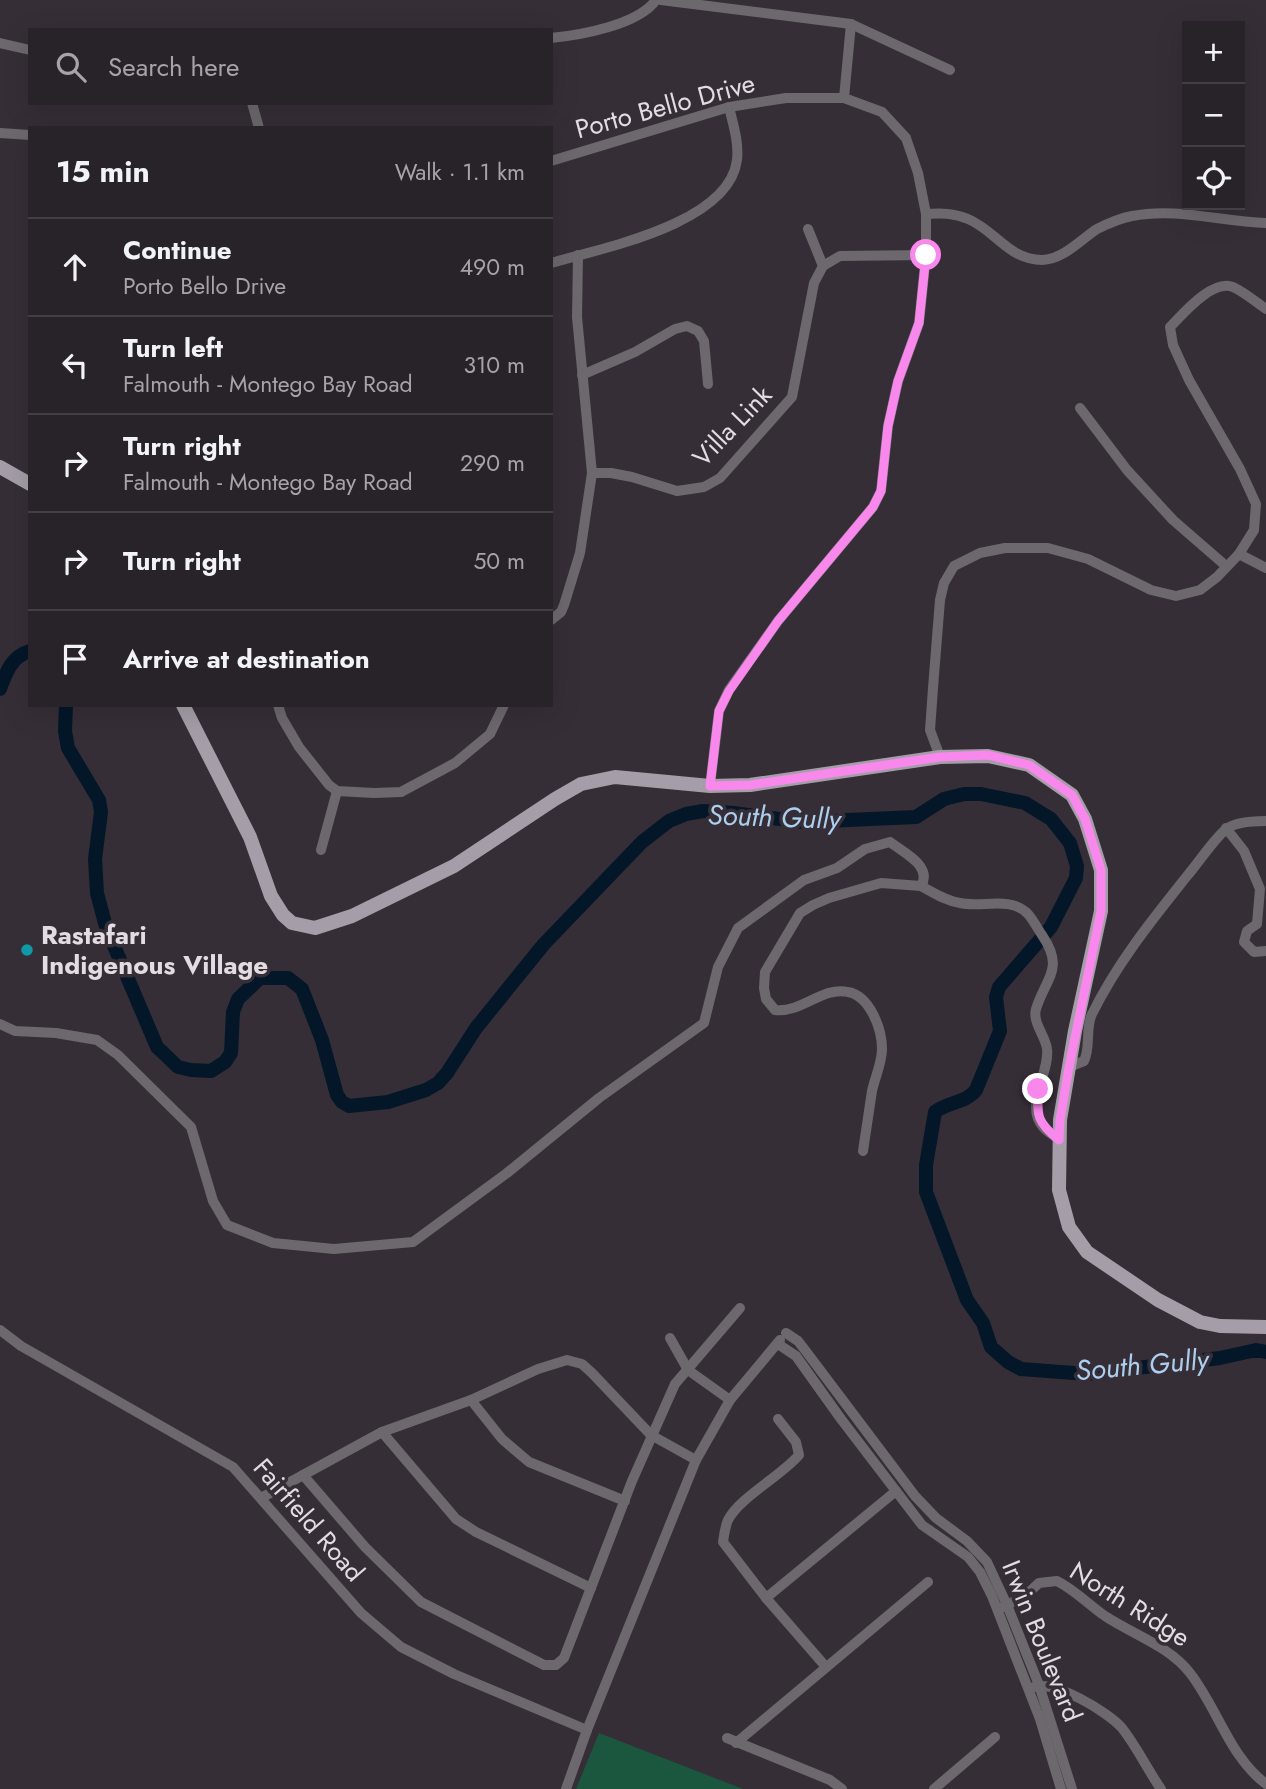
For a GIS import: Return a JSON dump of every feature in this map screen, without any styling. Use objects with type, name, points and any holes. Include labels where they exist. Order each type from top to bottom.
[{"type":"main road","points":[[0,467],[28,483]]},
{"type":"main road","points":[[184,707],[250,836],[271,897],[292,923],[315,928],[352,916],[454,866],[582,784],[615,777],[710,786],[750,785],[940,757],[988,755],[1029,765],[1072,795],[1085,819],[1101,870],[1101,911],[1060,1120],[1061,1199],[1069,1227],[1087,1252],[1158,1300],[1200,1322],[1220,1326],[1266,1327]]},
{"type":"street","points":[[553,38],[623,22],[640,14],[656,0]]},
{"type":"street","points":[[661,0],[851,24],[950,70]]},
{"type":"street","points":[[844,98],[851,24]]},
{"type":"street","points":[[0,44],[28,50]]},
{"type":"street","name":"Porto Bello Drive","points":[[553,160],[729,107],[786,98],[844,98],[882,112],[906,138],[918,173],[926,214],[926,255],[919,323],[898,381],[888,426],[881,491],[873,507],[778,621],[729,691],[719,711],[710,786]]},
{"type":"street","points":[[253,105],[258,126]]},
{"type":"street","points":[[553,262],[672,226],[703,209],[731,181],[737,161],[737,139],[729,107]]},
{"type":"street","points":[[0,134],[28,135]]},
{"type":"street","points":[[926,214],[948,213],[970,220],[1010,251],[1025,258],[1042,260],[1058,257],[1100,228],[1132,216],[1188,214],[1266,223]]},
{"type":"street","points":[[808,229],[823,266],[840,256],[926,255]]},
{"type":"street","points":[[553,618],[561,612],[564,605],[580,553],[592,473],[577,317],[578,255]]},
{"type":"street","name":"Villa Link","points":[[592,473],[632,477],[677,491],[704,487],[720,478],[792,397],[814,283],[823,266]]},
{"type":"street","points":[[940,757],[930,730],[933,688],[940,600],[944,583],[954,566],[980,553],[1005,548],[1048,548],[1088,559],[1151,590],[1176,596],[1200,590],[1239,554],[1254,530],[1256,504],[1240,469],[1189,380],[1173,345],[1170,327],[1207,293],[1219,286],[1232,286],[1266,309]]},
{"type":"street","points":[[582,375],[635,352],[675,329],[687,326],[698,331],[704,341],[708,384]]},
{"type":"street","points":[[1080,408],[1127,470],[1154,500],[1226,566]]},
{"type":"street","points":[[1239,554],[1266,568]]},
{"type":"street","points":[[279,707],[299,747],[330,785],[337,791],[374,793],[401,792],[454,763],[490,734],[503,707]]},
{"type":"street","points":[[321,850],[337,791]]},
{"type":"street","points":[[1069,1067],[1084,1061],[1088,1054],[1086,1042],[1091,1017],[1121,963],[1146,927],[1226,828],[1252,821],[1266,821]]},
{"type":"street","points":[[1226,828],[1244,851],[1260,889],[1257,924],[1247,931],[1244,942],[1254,952],[1266,951]]},
{"type":"street","points":[[0,1024],[15,1031],[56,1033],[97,1040],[118,1055],[191,1128],[213,1201],[227,1225],[273,1243],[334,1249],[413,1242],[507,1173],[599,1098],[704,1023],[718,967],[738,928],[804,880],[836,868],[865,849],[890,842],[917,861],[926,878],[921,886]]},
{"type":"street","points":[[863,1151],[882,1052],[878,1022],[862,1000],[849,992],[832,992],[789,1012],[775,1010],[766,999],[765,972],[800,913],[813,905],[881,883],[921,886],[949,901],[961,904],[1006,903],[1020,907],[1029,915],[1049,945],[1054,965],[1035,1011],[1048,1048],[1046,1068],[1038,1089],[1037,1112],[1042,1126],[1059,1140]]},
{"type":"street","points":[[303,1475],[365,1547],[421,1602],[544,1665],[556,1665],[564,1658],[651,1435],[675,1384],[740,1308]]},
{"type":"street","name":"Fairfield Road","points":[[0,1330],[22,1346],[233,1467],[354,1605],[401,1647],[454,1674],[587,1730]]},
{"type":"street","name":"Irwin Boulevard","points":[[953,1539],[922,1525],[896,1492],[846,1416],[798,1341],[787,1330],[778,1344],[796,1356],[846,1416],[953,1539],[980,1572],[1002,1607],[1072,1789]]},
{"type":"street","points":[[670,1338],[688,1370],[730,1400]]},
{"type":"street","points":[[566,1789],[587,1730],[696,1460],[730,1400],[778,1344]]},
{"type":"street","points":[[261,1498],[382,1432],[471,1400],[508,1381],[567,1360],[582,1364],[651,1435],[696,1460]]},
{"type":"street","points":[[471,1400],[502,1439],[528,1462],[625,1501]]},
{"type":"street","points":[[778,1419],[796,1442],[799,1455],[787,1469],[745,1501],[729,1519],[723,1542],[766,1598],[826,1667]]},
{"type":"street","points":[[382,1432],[456,1519],[476,1532],[592,1588]]},
{"type":"street","points":[[766,1598],[896,1492]]},
{"type":"street","points":[[906,1504],[915,1496]]},
{"type":"street","points":[[842,1789],[830,1780],[732,1740],[826,1667],[928,1581]]},
{"type":"street","name":"North Ridge","points":[[1002,1607],[1025,1596],[1039,1583],[1057,1581],[1108,1618],[1171,1653],[1199,1686],[1241,1760],[1266,1784]]},
{"type":"street","points":[[1033,1687],[1062,1690],[1116,1723],[1161,1789]]},
{"type":"street","name":"Irwin Boulevard","points":[[1033,1687],[1061,1789]]},
{"type":"street","points":[[933,1789],[995,1737]]},
{"type":"green space","points":[[599,1733],[743,1789],[576,1789]]},
{"type":"waterway","name":"South Gully","points":[[0,689],[14,661],[28,652]]},
{"type":"waterway","name":"South Gully","points":[[66,707],[65,731],[68,748],[99,800],[101,812],[95,859],[97,893],[106,927],[157,1047],[178,1067],[211,1071],[225,1062],[231,1053],[233,1012],[238,999],[260,978],[288,978],[302,989],[322,1040],[337,1095],[349,1106],[388,1102],[426,1090],[438,1083],[476,1028],[544,944],[642,842],[669,821],[703,811],[803,822],[916,817],[944,799],[964,794],[981,794],[1025,803],[1051,819],[1070,843],[1077,866],[1076,878],[1051,927],[999,987],[996,997],[1000,1031],[976,1090],[967,1098],[935,1112],[926,1165],[926,1192],[967,1300],[983,1323],[991,1347],[1021,1369],[1087,1374],[1220,1358],[1256,1350],[1266,1352]]},
{"type":"place","name":"Rastafari Indigenous Village","points":[[27,950]]},
{"type":"route","points":[[926,255],[919,323],[898,381],[888,426],[881,491],[873,507],[778,621],[729,691],[719,711],[710,786],[750,785],[940,757],[988,755],[1029,765],[1072,795],[1085,819],[1101,870],[1101,911],[1075,1031],[1059,1140],[1042,1126],[1037,1112],[1038,1089]]}]
